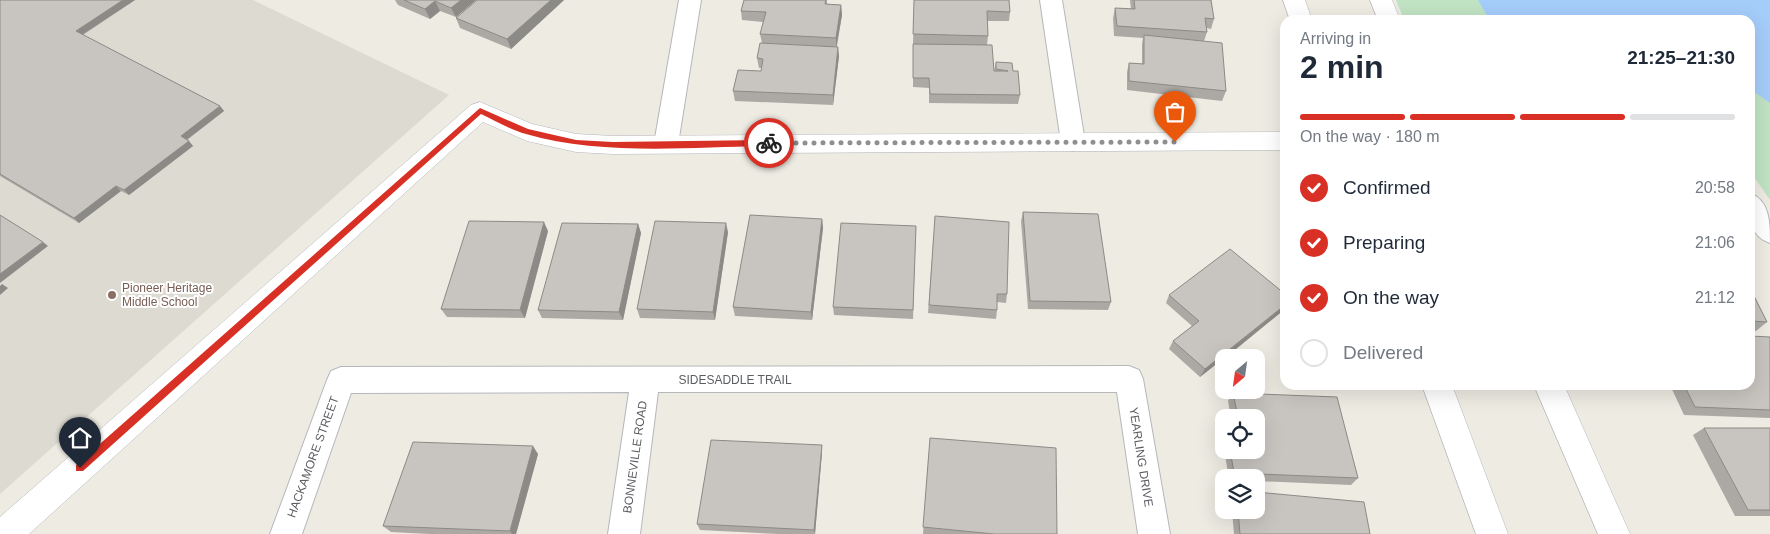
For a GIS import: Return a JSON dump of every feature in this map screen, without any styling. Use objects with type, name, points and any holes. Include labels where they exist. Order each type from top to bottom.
[{"type":"street","points":[[666,144],[690,0]]},
{"type":"street","points":[[1051,0],[1073,142]]},
{"type":"street","points":[[1294,0],[1300,15]]},
{"type":"street","points":[[1381,0],[1387,15]]},
{"type":"street","points":[[5,534],[480,111],[527,132],[576,143],[613,145],[1280,141]]},
{"type":"street","points":[[1755,210],[1770,233]]},
{"type":"street","name":"SIDESADDLE TRAIL","points":[[341,380],[1129,379]]},
{"type":"street","name":"YEARLING DRIVE","points":[[1129,379],[1154,534]]},
{"type":"street","name":"HACKAMORE STREET","points":[[286,534],[341,380]]},
{"type":"street","name":"BONNEVILLE ROAD","points":[[624,534],[646,380]]},
{"type":"street","points":[[1439,390],[1492,534]]},
{"type":"street","points":[[1551,390],[1614,534]]},
{"type":"shaded area","name":"Pioneer Heritage Middle School","points":[[0,0],[253,0],[449,95],[0,494]]},
{"type":"green space","points":[[1396,0],[1770,0],[1770,200],[1755,178],[1755,15],[1402,15]]},
{"type":"water","points":[[1478,0],[1770,0],[1770,103],[1755,92],[1755,15],[1487,15]]},
{"type":"building","points":[[0,0],[123,0],[76,31],[220,106],[181,136],[189,141],[124,190],[116,186],[74,218],[0,174]]},
{"type":"building","points":[[404,0],[461,0],[451,8],[435,1],[425,9]]},
{"type":"building","points":[[477,0],[551,0],[507,39],[456,18]]},
{"type":"building","points":[[744,0],[826,0],[825,4],[841,5],[836,38],[760,34],[766,12],[741,11]]},
{"type":"building","points":[[914,0],[1009,0],[1010,12],[987,11],[988,36],[913,34]]},
{"type":"building","points":[[1134,0],[1211,0],[1214,19],[1205,18],[1207,32],[1117,26],[1115,8],[1135,9]]},
{"type":"building","points":[[1144,35],[1222,43],[1226,91],[1129,81],[1129,63],[1144,64]]},
{"type":"building","points":[[760,43],[838,47],[833,95],[733,91],[738,70],[761,71],[763,59],[757,58]]},
{"type":"building","points":[[913,44],[992,45],[994,71],[1008,71],[996,69],[996,62],[1012,63],[1013,71],[1018,71],[1020,95],[930,94],[929,78],[913,78]]},
{"type":"building","points":[[1023,212],[1098,214],[1111,302],[1030,301]]},
{"type":"building","points":[[0,215],[43,242],[0,274]]},
{"type":"building","points":[[750,215],[822,219],[811,312],[733,307]]},
{"type":"building","points":[[935,216],[1009,222],[1007,294],[997,294],[997,310],[929,305]]},
{"type":"building","points":[[469,221],[544,222],[520,310],[441,309]]},
{"type":"building","points":[[655,221],[726,223],[713,312],[637,309]]},
{"type":"building","points":[[562,223],[638,224],[619,312],[538,310]]},
{"type":"building","points":[[841,223],[916,226],[913,310],[833,307]]},
{"type":"building","points":[[1230,249],[1280,290],[1280,309],[1230,349],[1215,349],[1215,361],[1205,369],[1173,341],[1199,321],[1169,295]]},
{"type":"building","points":[[1755,298],[1767,322],[1755,321]]},
{"type":"building","points":[[1755,336],[1770,337],[1770,410],[1695,407],[1686,390],[1755,390]]},
{"type":"building","points":[[1265,394],[1337,397],[1358,478],[1265,474],[1265,469],[1233,469],[1232,459],[1265,459],[1265,409],[1236,409],[1234,399],[1265,399]]},
{"type":"building","points":[[1704,428],[1770,428],[1770,510],[1748,510]]},
{"type":"building","points":[[930,438],[1056,448],[1057,534],[994,534],[923,527]]},
{"type":"building","points":[[711,440],[822,445],[814,530],[697,524]]},
{"type":"building","points":[[413,442],[533,446],[510,531],[383,526]]},
{"type":"building","points":[[1265,493],[1364,502],[1370,534],[1240,534],[1239,519],[1265,519]]},
{"type":"way so far","points":[[769,143],[1175,142]]},
{"type":"place","name":"Pioneer Heritage Middle School","points":[[112,295]]},
{"type":"route","points":[[80,468],[480,111],[527,132],[576,143],[613,145],[769,143]]}]
